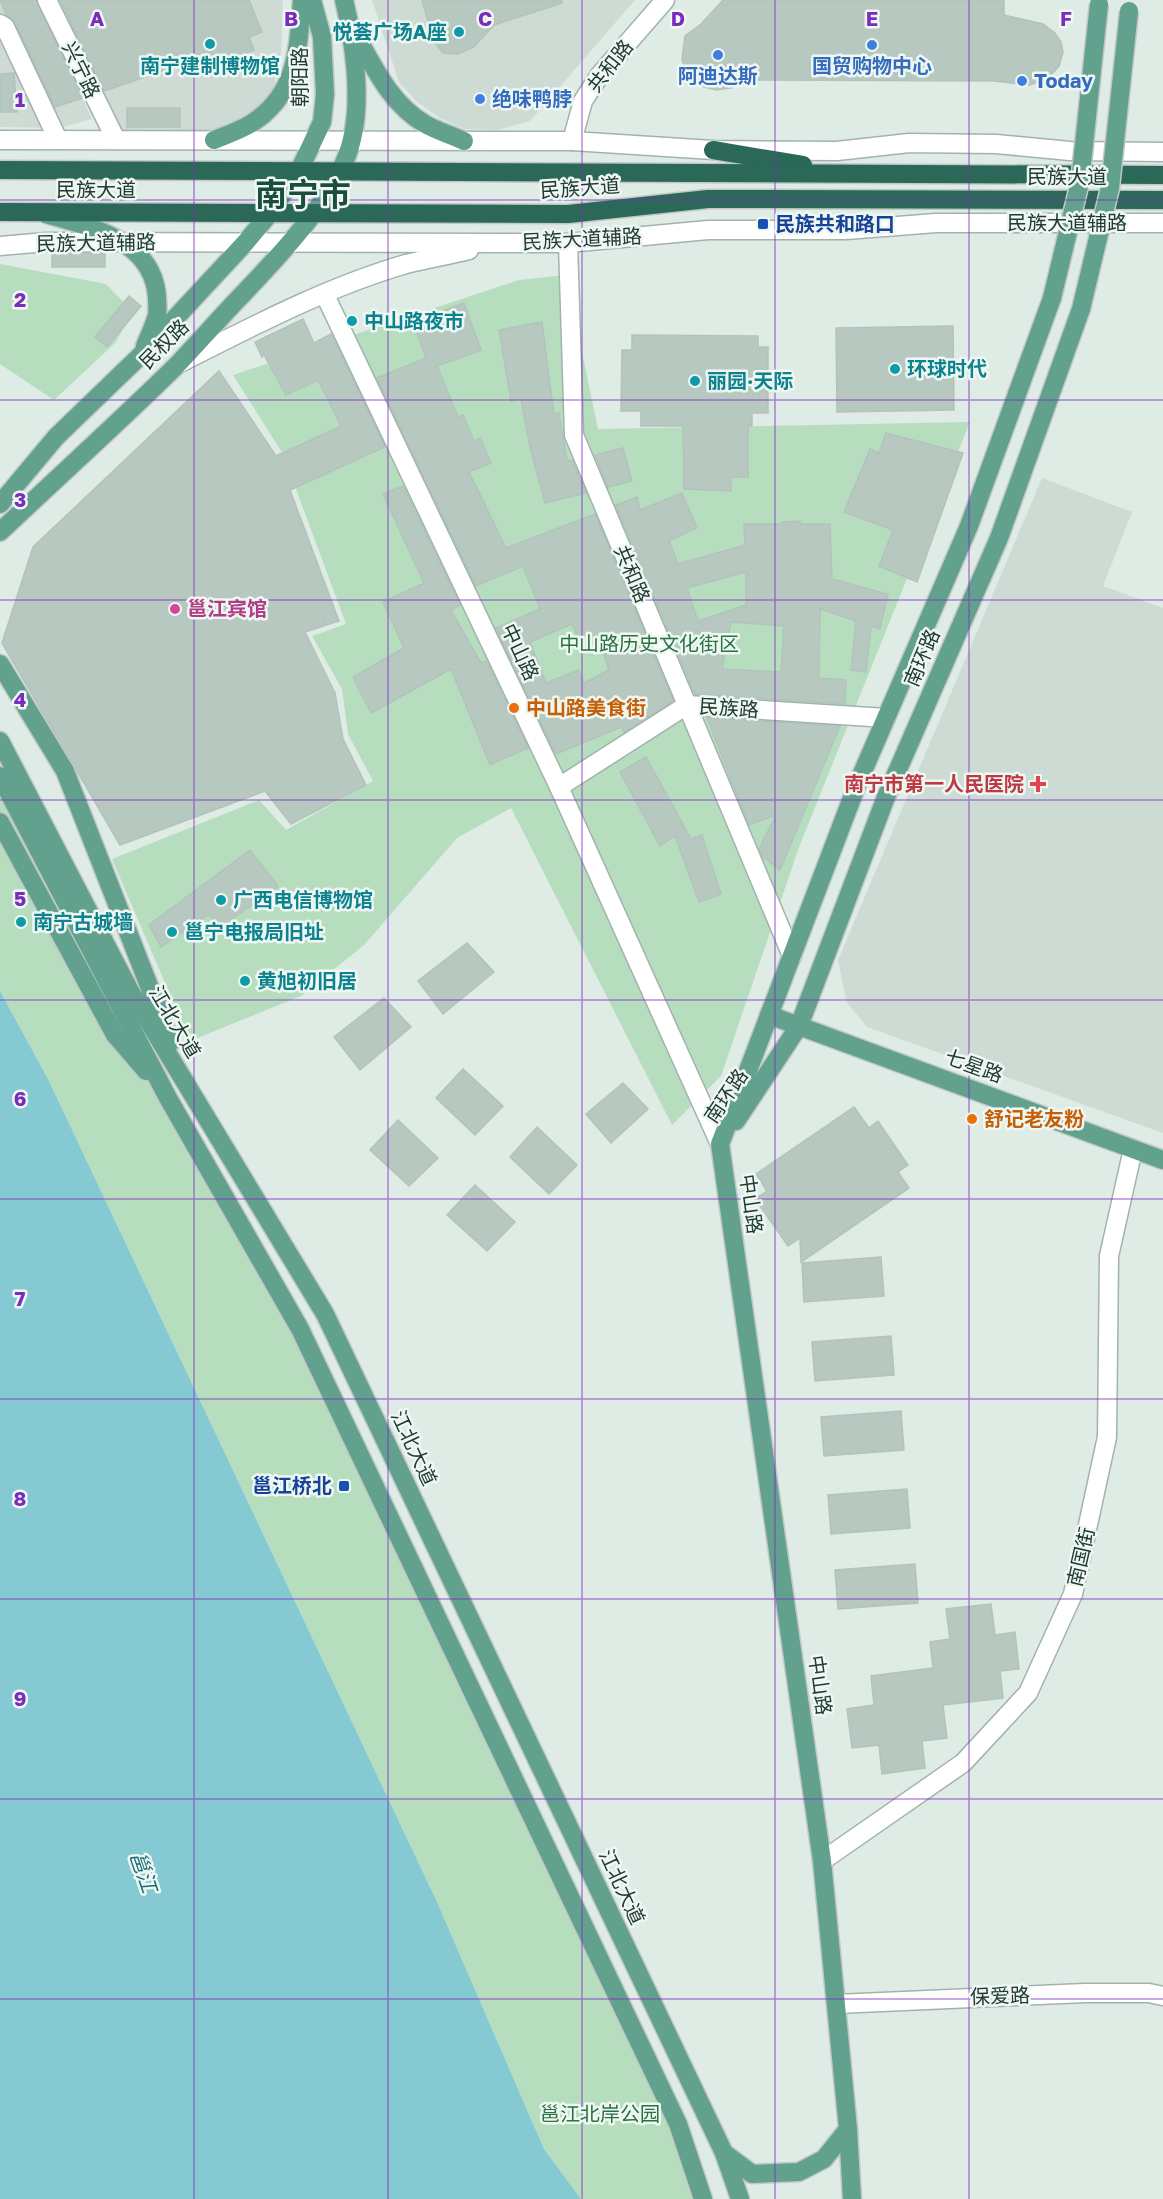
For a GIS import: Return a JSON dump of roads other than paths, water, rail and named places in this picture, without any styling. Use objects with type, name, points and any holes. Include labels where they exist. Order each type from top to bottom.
[{"type":"highway","points":[[713,150],[858,174]]},
{"type":"highway","name":"民族大道","points":[[0,170],[1163,175]]},
{"type":"highway","name":"民族大道","points":[[0,212],[568,214],[708,199],[1163,200]]},
{"type":"main road","points":[[214,140],[252,123],[273,106],[285,90],[293,71],[298,46],[302,0]]},
{"type":"main road","name":"朝阳路","points":[[270,213],[299,171],[322,122],[326,94],[322,37],[312,0]]},
{"type":"main road","points":[[340,171],[352,141],[356,82],[351,26],[344,0]]},
{"type":"main road","name":"南环路","points":[[720,1144],[857,785],[969,526],[1052,298],[1080,182],[1100,2]]},
{"type":"main road","name":"南环路","points":[[720,1144],[799,1026],[886,797],[999,538],[1082,309],[1110,188],[1130,6]]},
{"type":"main road","points":[[351,26],[383,84],[403,106],[424,123],[464,141]]},
{"type":"main road","name":"民权路","points":[[0,532],[176,366],[291,242],[340,171]]},
{"type":"main road","points":[[39,212],[99,230],[122,242],[139,256],[155,280],[158,313],[140,356]]},
{"type":"main road","name":"民权路","points":[[0,504],[56,437],[140,356],[270,213]]},
{"type":"main road","points":[[0,664],[65,771],[186,1083]]},
{"type":"main road","name":"江北大道","points":[[0,741],[123,994],[168,1098],[300,1329],[678,2124],[703,2199]]},
{"type":"main road","name":"江北大道","points":[[0,776],[123,994],[186,1083],[326,1314],[724,2153],[740,2199]]},
{"type":"main road","points":[[0,822],[115,1035],[168,1098]]},
{"type":"main road","name":"七星路","points":[[769,1015],[1163,1160]]},
{"type":"main road","name":"中山路","points":[[720,1144],[822,1861],[848,2130],[852,2199]]},
{"type":"main road","points":[[724,2153],[752,2174],[799,2172],[824,2159],[848,2130]]},
{"type":"street","name":"兴宁路","points":[[46,0],[116,140]]},
{"type":"street","name":"共和路","points":[[572,141],[583,101],[599,76],[664,0]]},
{"type":"street","points":[[0,24],[5,27],[7,47],[58,140]]},
{"type":"street","points":[[0,140],[572,141],[713,150],[837,151],[909,143],[974,143],[1070,152],[1163,152]]},
{"type":"street","name":"民族大道辅路","points":[[0,246],[46,242],[568,243],[708,230],[846,230],[936,222],[1163,223]]},
{"type":"street","points":[[176,366],[266,319],[407,264],[502,243]]},
{"type":"street","name":"共和路","points":[[568,243],[574,435],[792,956]]},
{"type":"street","name":"中山路","points":[[326,295],[559,787],[720,1144]]},
{"type":"street","name":"民族路","points":[[559,787],[687,705],[886,718]]},
{"type":"street","name":"南国街","points":[[822,1861],[963,1763],[1028,1693],[1073,1594],[1107,1437],[1109,1256],[1133,1149]]},
{"type":"street","name":"保爱路","points":[[836,2004],[1085,1994],[1163,1996]]},
{"type":"water","name":"邕江","points":[[0,991],[48,1079],[437,1902],[544,2149],[581,2199],[0,2199]]},
{"type":"place","name":"悦荟广场A座","points":[[459,32]]},
{"type":"place","name":"南宁建制博物馆","points":[[210,44]]},
{"type":"place","name":"国贸购物中心","points":[[872,45]]},
{"type":"place","name":"阿迪达斯","points":[[718,55]]},
{"type":"place","name":"Today","points":[[1022,81]]},
{"type":"place","name":"绝味鸭脖","points":[[480,99]]},
{"type":"place","name":"民族共和路口","points":[[763,224]]},
{"type":"place","name":"中山路夜市","points":[[352,321]]},
{"type":"place","name":"环球时代","points":[[895,369]]},
{"type":"place","name":"丽园·天际","points":[[695,381]]},
{"type":"place","name":"邕江宾馆","points":[[175,609]]},
{"type":"place","name":"中山路美食街","points":[[514,708]]},
{"type":"place","name":"南宁市第一人民医院","points":[[1038,784]]},
{"type":"place","name":"广西电信博物馆","points":[[221,900]]},
{"type":"place","name":"南宁古城墙","points":[[21,922]]},
{"type":"place","name":"邕宁电报局旧址","points":[[172,932]]},
{"type":"place","name":"黄旭初旧居","points":[[245,981]]},
{"type":"place","name":"舒记老友粉","points":[[972,1119]]},
{"type":"place","name":"邕江桥北","points":[[344,1486]]},
{"type":"district","name":"南宁市","points":[[303,195]]},
{"type":"park label","name":"中山路历史文化街区","points":[[649,644]]},
{"type":"park label","name":"邕江北岸公园","points":[[600,2114]]}]
